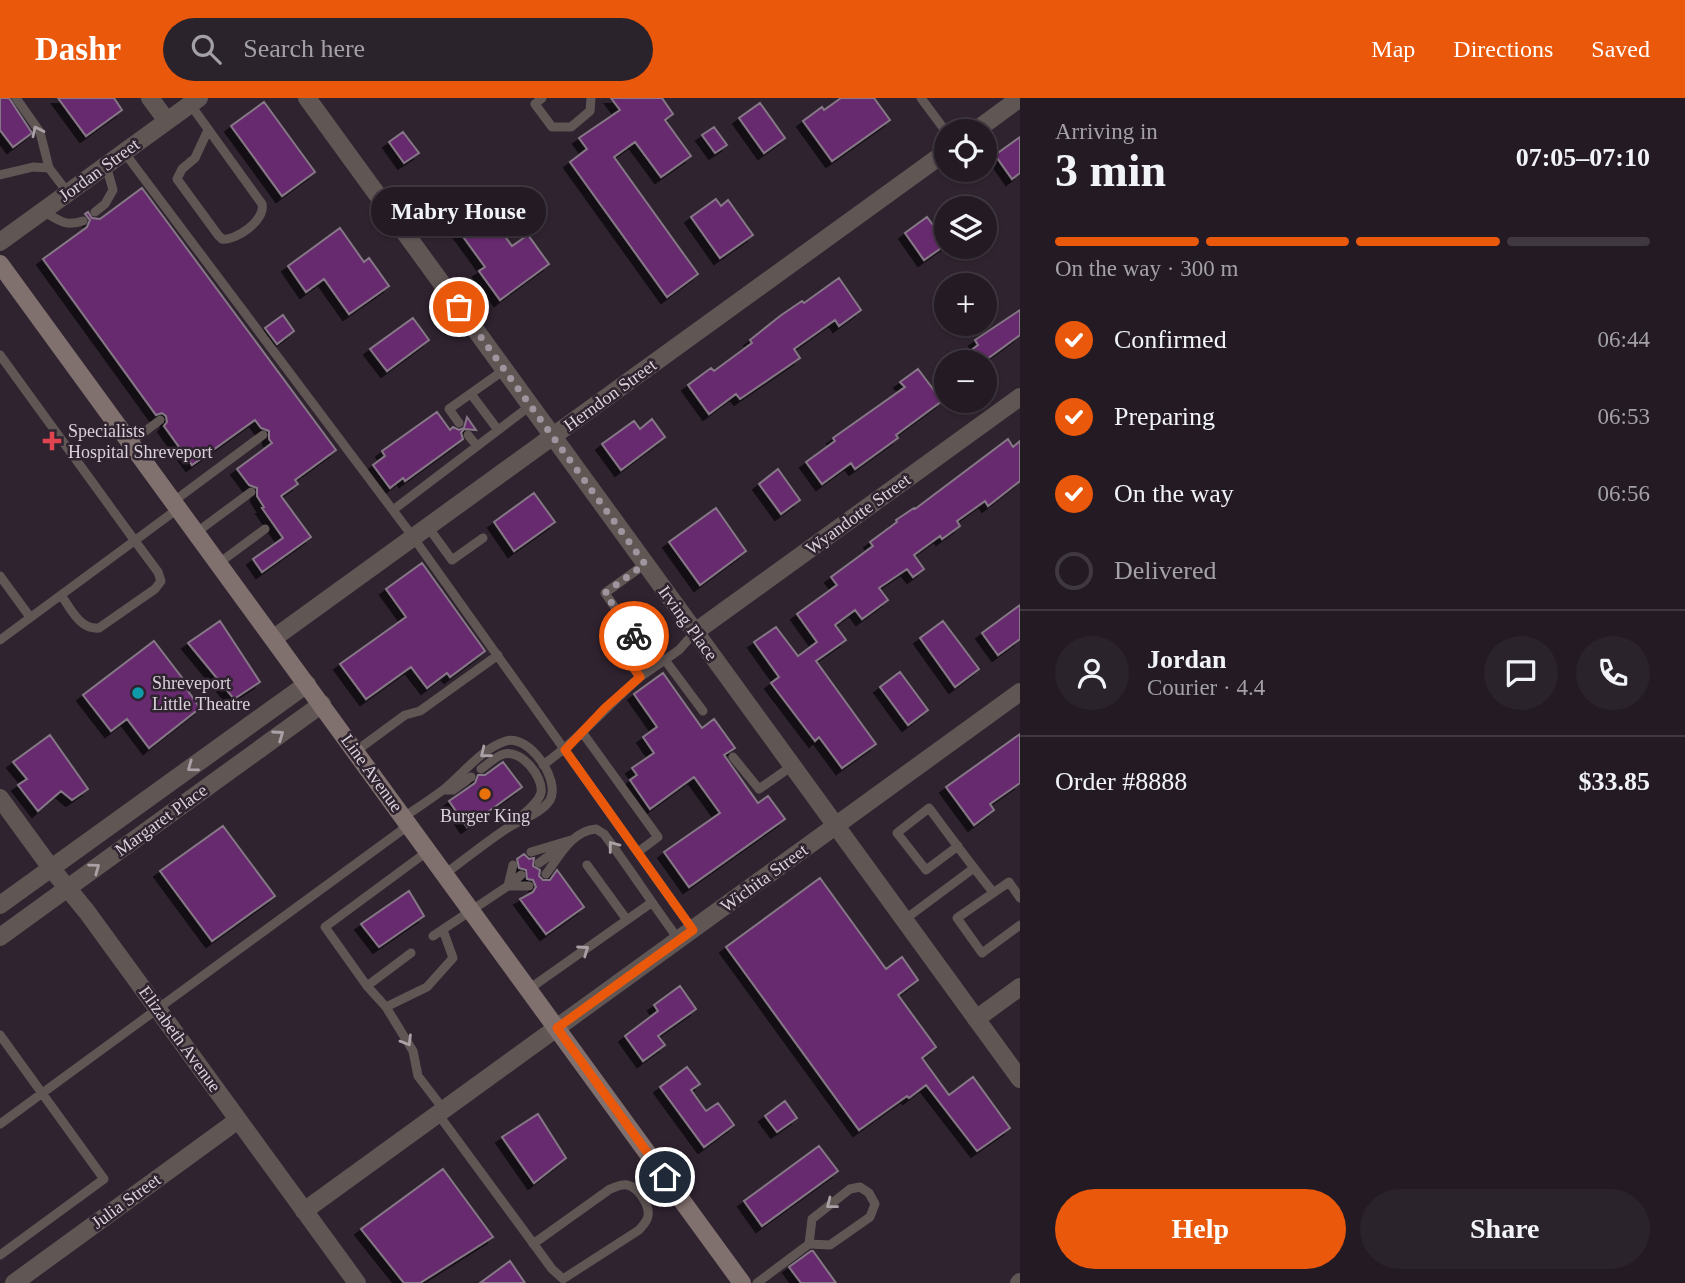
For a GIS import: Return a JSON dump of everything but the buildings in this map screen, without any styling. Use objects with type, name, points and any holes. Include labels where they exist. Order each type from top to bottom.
[{"type":"main road","name":"Line Avenue","points":[[0,264],[742,1283]]},
{"type":"street","points":[[150,98],[167,121]]},
{"type":"street","name":"Irving Place","points":[[307,98],[1020,1079]]},
{"type":"street","points":[[991,119],[1020,98]]},
{"type":"street","name":"Jordan Street","points":[[0,242],[194,101]]},
{"type":"street","name":"Herndon Street","points":[[274,638],[934,160]]},
{"type":"street","name":"Wyandotte Street","points":[[695,632],[1020,397]]},
{"type":"street","name":"Margaret Place","points":[[0,905],[307,684]]},
{"type":"street","name":"Wichita Street","points":[[304,1211],[1020,692]]},
{"type":"street","name":"Margaret Place","points":[[0,937],[322,705]]},
{"type":"street","name":"Elizabeth Avenue","points":[[0,798],[158,1009],[357,1283]]},
{"type":"street","points":[[976,1019],[1020,987]]},
{"type":"street","name":"Julia Street","points":[[14,1283],[238,1120]]},
{"type":"lane","points":[[16,98],[40,132],[49,168],[68,193]]},
{"type":"lane","points":[[542,98],[535,104],[552,127],[571,127],[590,111],[591,98]]},
{"type":"lane","points":[[921,98],[937,119]]},
{"type":"lane","points":[[194,101],[208,130],[264,210],[261,217],[233,239],[222,239],[218,235],[177,179],[182,169],[195,158],[208,130]]},
{"type":"lane","points":[[124,152],[393,510],[452,560],[483,538]]},
{"type":"lane","points":[[95,212],[105,204],[113,190],[106,165]]},
{"type":"lane","points":[[0,175],[33,167],[49,168]]},
{"type":"lane","points":[[43,211],[63,223],[72,225],[83,221]]},
{"type":"lane","points":[[0,355],[158,572],[160,581],[155,590],[99,628],[90,629],[82,625],[61,595]]},
{"type":"lane","points":[[459,423],[449,409],[504,370]]},
{"type":"lane","points":[[471,394],[498,430]]},
{"type":"lane","points":[[393,510],[530,406]]},
{"type":"lane","points":[[131,442],[160,421]]},
{"type":"lane","points":[[0,639],[135,541],[263,435]]},
{"type":"lane","points":[[468,435],[477,446]]},
{"type":"lane","points":[[197,532],[251,492]]},
{"type":"lane","points":[[219,563],[265,529]]},
{"type":"lane","points":[[421,532],[498,655],[638,852],[686,935]]},
{"type":"lane","points":[[640,677],[627,660],[626,654],[635,637],[605,593],[645,564]]},
{"type":"lane","points":[[0,576],[30,617]]},
{"type":"lane","points":[[543,765],[565,750],[640,677],[680,650],[695,632]]},
{"type":"lane","points":[[356,751],[405,715],[420,711],[498,655]]},
{"type":"lane","points":[[665,660],[703,711]]},
{"type":"lane","points":[[582,732],[658,837],[638,852]]},
{"type":"lane","points":[[0,1124],[158,1009],[407,821],[492,747],[510,739],[524,742],[543,765],[552,781],[552,794],[548,802],[533,814],[507,828]]},
{"type":"lane","points":[[445,874],[507,828],[537,801],[541,789],[538,780],[521,756],[514,753],[502,754],[481,769]]},
{"type":"lane","points":[[733,757],[759,789],[792,766]]},
{"type":"lane","points":[[443,790],[453,790],[471,777]]},
{"type":"lane","points":[[958,846],[926,870],[897,832],[929,808],[958,846],[974,868],[993,892]]},
{"type":"lane","points":[[571,840],[539,863],[586,830],[596,829],[604,834],[645,890],[651,903],[686,935]]},
{"type":"lane","points":[[428,850],[325,927],[367,986],[386,1007],[413,1051],[418,1076],[441,1112],[533,1244],[563,1279],[639,1230],[648,1220],[649,1211],[637,1192],[631,1186],[623,1185],[610,1189],[533,1244]]},
{"type":"lane","points":[[587,865],[627,920]]},
{"type":"lane","points":[[904,920],[974,868]]},
{"type":"lane","points":[[433,936],[472,912],[521,876],[508,886]]},
{"type":"lane","points":[[1020,898],[1009,882],[957,918],[982,953],[1020,925]]},
{"type":"lane","points":[[529,989],[651,903]]},
{"type":"lane","points":[[386,1007],[427,986],[453,958],[443,930]]},
{"type":"lane","points":[[367,986],[411,953]]},
{"type":"lane","points":[[0,1035],[104,1179],[0,1255]]},
{"type":"lane","points":[[757,1283],[809,1244],[830,1245],[870,1217],[875,1204],[869,1193],[860,1186],[850,1189],[812,1219],[809,1244]]},
{"type":"way so far","points":[[459,307],[645,564],[605,593],[634,636]]},
{"type":"place","name":"Mabry House","points":[[459,307]]},
{"type":"place","name":"Specialists Hospital Shreveport","points":[[52,441]]},
{"type":"place","name":"Shreveport Little Theatre","points":[[138,693]]},
{"type":"place","name":"Burger King","points":[[485,794]]},
{"type":"route","points":[[634,636],[626,654],[627,660],[640,677],[605,708],[565,750],[693,930],[557,1028],[665,1177]]}]
